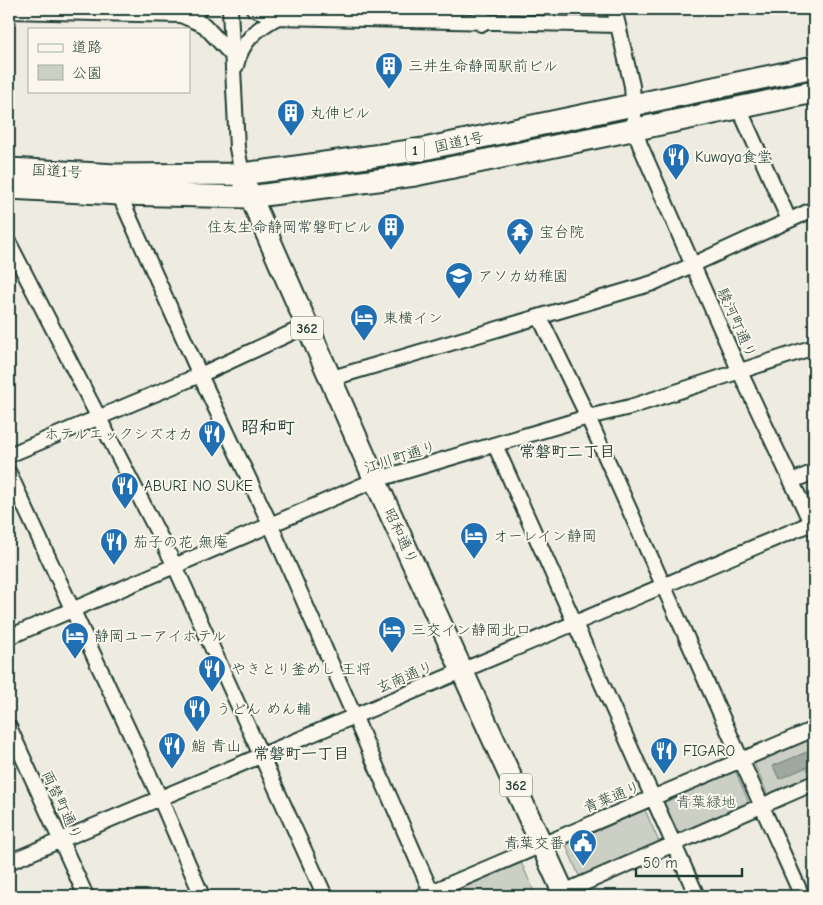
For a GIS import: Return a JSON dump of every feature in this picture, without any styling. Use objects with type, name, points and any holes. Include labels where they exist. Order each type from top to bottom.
[{"type":"highway","name":"国道1号","points":[[9,169],[116,175],[242,174],[424,149],[814,68]]},
{"type":"highway","name":"国道1号","points":[[9,188],[119,194],[249,196],[415,175],[814,92]]},
{"type":"highway","name":"昭和通り","points":[[242,174],[249,196],[306,326],[542,844],[561,895]]},
{"type":"street","points":[[9,11],[181,15],[200,9]]},
{"type":"street","points":[[230,9],[237,148],[242,174]]},
{"type":"street","points":[[254,9],[278,17],[481,24],[618,25]]},
{"type":"street","points":[[481,24],[482,9]]},
{"type":"street","name":"駿河町通り","points":[[614,9],[634,105],[635,129],[640,145],[740,370],[813,525]]},
{"type":"street","points":[[181,15],[204,25],[231,54]]},
{"type":"street","points":[[234,78],[239,52],[246,41],[278,17]]},
{"type":"street","points":[[739,108],[789,220]]},
{"type":"street","points":[[119,194],[200,375],[271,526],[355,716],[429,895]]},
{"type":"street","points":[[330,379],[653,283],[814,208]]},
{"type":"street","points":[[9,243],[175,566],[325,896]]},
{"type":"street","points":[[540,318],[588,417],[802,896]]},
{"type":"street","points":[[9,455],[200,375],[306,326]]},
{"type":"street","name":"江川町通り","points":[[9,637],[375,480],[630,406],[814,347]]},
{"type":"street","points":[[495,445],[697,896]]},
{"type":"street","points":[[792,481],[814,472]]},
{"type":"street","points":[[9,473],[160,798],[202,896]]},
{"type":"street","name":"玄南通り","points":[[9,862],[575,623],[813,525]]},
{"type":"street","name":"両替町通り","points":[[9,727],[86,896]]},
{"type":"street","name":"青葉通り","points":[[429,895],[542,844],[814,729]]},
{"type":"street","points":[[561,895],[762,804],[814,783]]},
{"type":"green space","name":"青葉緑地","points":[[814,737],[814,777],[768,796],[754,763]]},
{"type":"green space","name":"青葉緑地","points":[[735,770],[749,803],[677,834],[663,801]]},
{"type":"green space","name":"青葉緑地","points":[[645,810],[659,842],[579,876],[566,845]]},
{"type":"green space","points":[[521,862],[536,896],[448,896],[447,894]]},
{"type":"shaded area","points":[[814,749],[814,764],[779,779],[773,766]]},
{"type":"place","name":"三井生命静岡駅前ビル","points":[[389,90]]},
{"type":"place","name":"丸伸ビル","points":[[291,137]]},
{"type":"place","name":"Kuwaya食堂","points":[[676,181]]},
{"type":"place","name":"住友生命静岡常磐町ビル","points":[[391,251]]},
{"type":"place","name":"宝台院","points":[[520,256]]},
{"type":"place","name":"アソカ幼稚園","points":[[459,300]]},
{"type":"place","name":"東横イン","points":[[364,342]]},
{"type":"place","name":"ホテルエックシズオカ","points":[[212,458]]},
{"type":"place","name":"ABURI NO SUKE","points":[[125,510]]},
{"type":"place","name":"オーレイン静岡","points":[[474,560]]},
{"type":"place","name":"茄子の花 無庵","points":[[114,566]]},
{"type":"place","name":"三交イン静岡北口","points":[[392,654]]},
{"type":"place","name":"静岡ユーアイホテル","points":[[75,660]]},
{"type":"place","name":"やきとり釜めし 王将","points":[[212,693]]},
{"type":"place","name":"うどん めん輔","points":[[197,733]]},
{"type":"place","name":"鮨 青山","points":[[172,770]]},
{"type":"place","name":"FIGARO","points":[[664,775]]},
{"type":"place","name":"青葉交番","points":[[583,867]]},
{"type":"district","name":"昭和町","points":[[268,427]]},
{"type":"district","name":"常磐町二丁目","points":[[567,451]]},
{"type":"district","name":"常磐町一丁目","points":[[301,753]]}]
